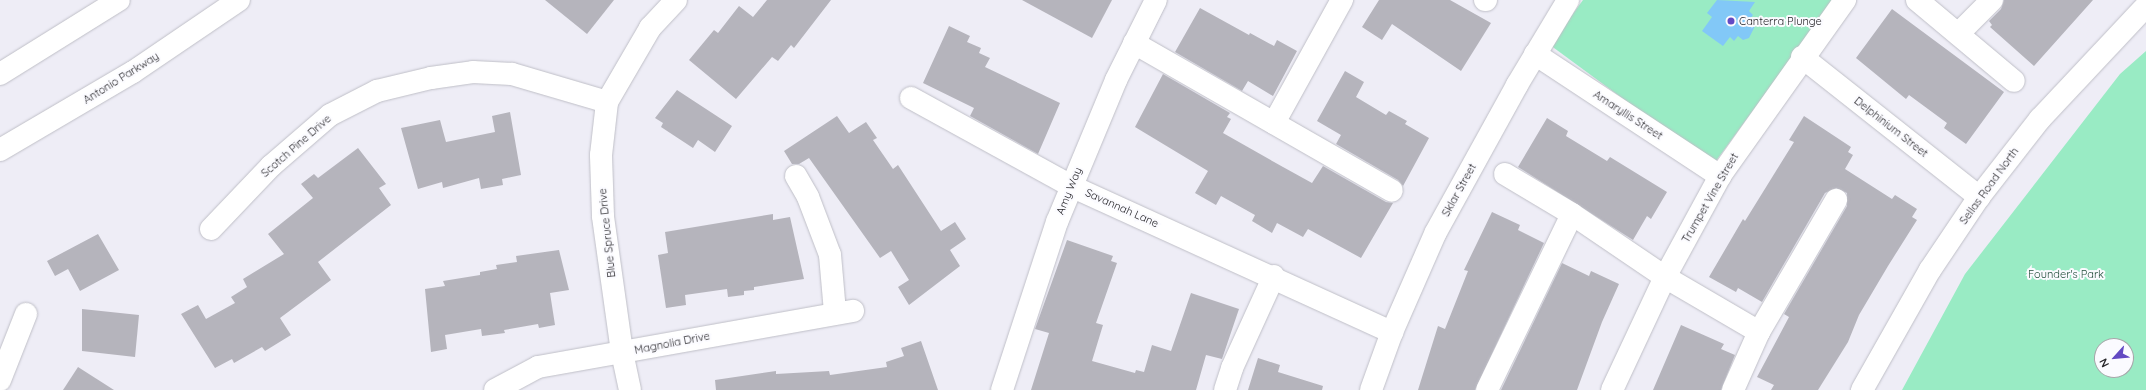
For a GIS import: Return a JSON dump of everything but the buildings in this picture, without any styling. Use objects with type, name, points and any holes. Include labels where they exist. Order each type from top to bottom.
[{"type":"street","points":[[0,74],[119,0]]},
{"type":"street","name":"Antonio Parkway","points":[[0,150],[133,72],[239,0]]},
{"type":"street","name":"Blue Spruce Drive","points":[[630,390],[622,352],[603,216],[601,154],[608,102],[650,28],[676,0]]},
{"type":"street","name":"Amy Way","points":[[1002,390],[1026,311],[1071,186],[1134,43],[1156,0]]},
{"type":"street","points":[[1274,124],[1342,0]]},
{"type":"street","name":"Sklar Street","points":[[1371,390],[1392,332],[1436,232],[1535,54],[1568,0]]},
{"type":"street","name":"Trumpet Vine Street","points":[[1612,390],[1665,277],[1720,176],[1802,57],[1845,0]]},
{"type":"street","points":[[1917,0],[2014,80]]},
{"type":"street","points":[[1958,34],[1992,0]]},
{"type":"street","name":"Sellas Road North","points":[[1862,390],[1930,270],[1979,197],[2040,119],[2146,6]]},
{"type":"street","points":[[1134,43],[1392,191]]},
{"type":"street","name":"Amaryllis Street","points":[[1535,54],[1720,176]]},
{"type":"street","name":"Delphinium Street","points":[[1802,57],[1979,197]]},
{"type":"street","name":"Scotch Pine Drive","points":[[211,229],[271,166],[330,115],[376,91],[431,78],[473,72],[512,74],[608,102]]},
{"type":"street","name":"Savannah Lane","points":[[911,98],[1071,186],[1274,276],[1392,332]]},
{"type":"street","points":[[1506,174],[1572,214],[1665,277],[1759,332]]},
{"type":"street","name":"Magnolia Drive","points":[[495,390],[538,367],[844,312],[830,255],[808,197],[796,176]]},
{"type":"street","points":[[1733,390],[1759,332],[1836,200]]},
{"type":"street","points":[[1487,390],[1572,214]]},
{"type":"street","points":[[1225,390],[1232,368],[1274,276]]},
{"type":"street","points":[[0,380],[26,314]]},
{"type":"green space","points":[[1583,0],[1834,0],[1713,165],[1550,45]]},
{"type":"green space","name":"Founder's Park","points":[[2146,51],[2146,390],[1902,390],[1965,274],[2120,74]]},
{"type":"water","name":"Canterra Plunge","points":[[1717,0],[1755,2],[1749,11],[1753,15],[1750,19],[1756,24],[1749,38],[1743,40],[1738,36],[1734,41],[1730,37],[1723,46],[1702,31],[1712,17],[1707,13]]},
{"type":"place","name":"Canterra Plunge","points":[[1731,21]]}]
